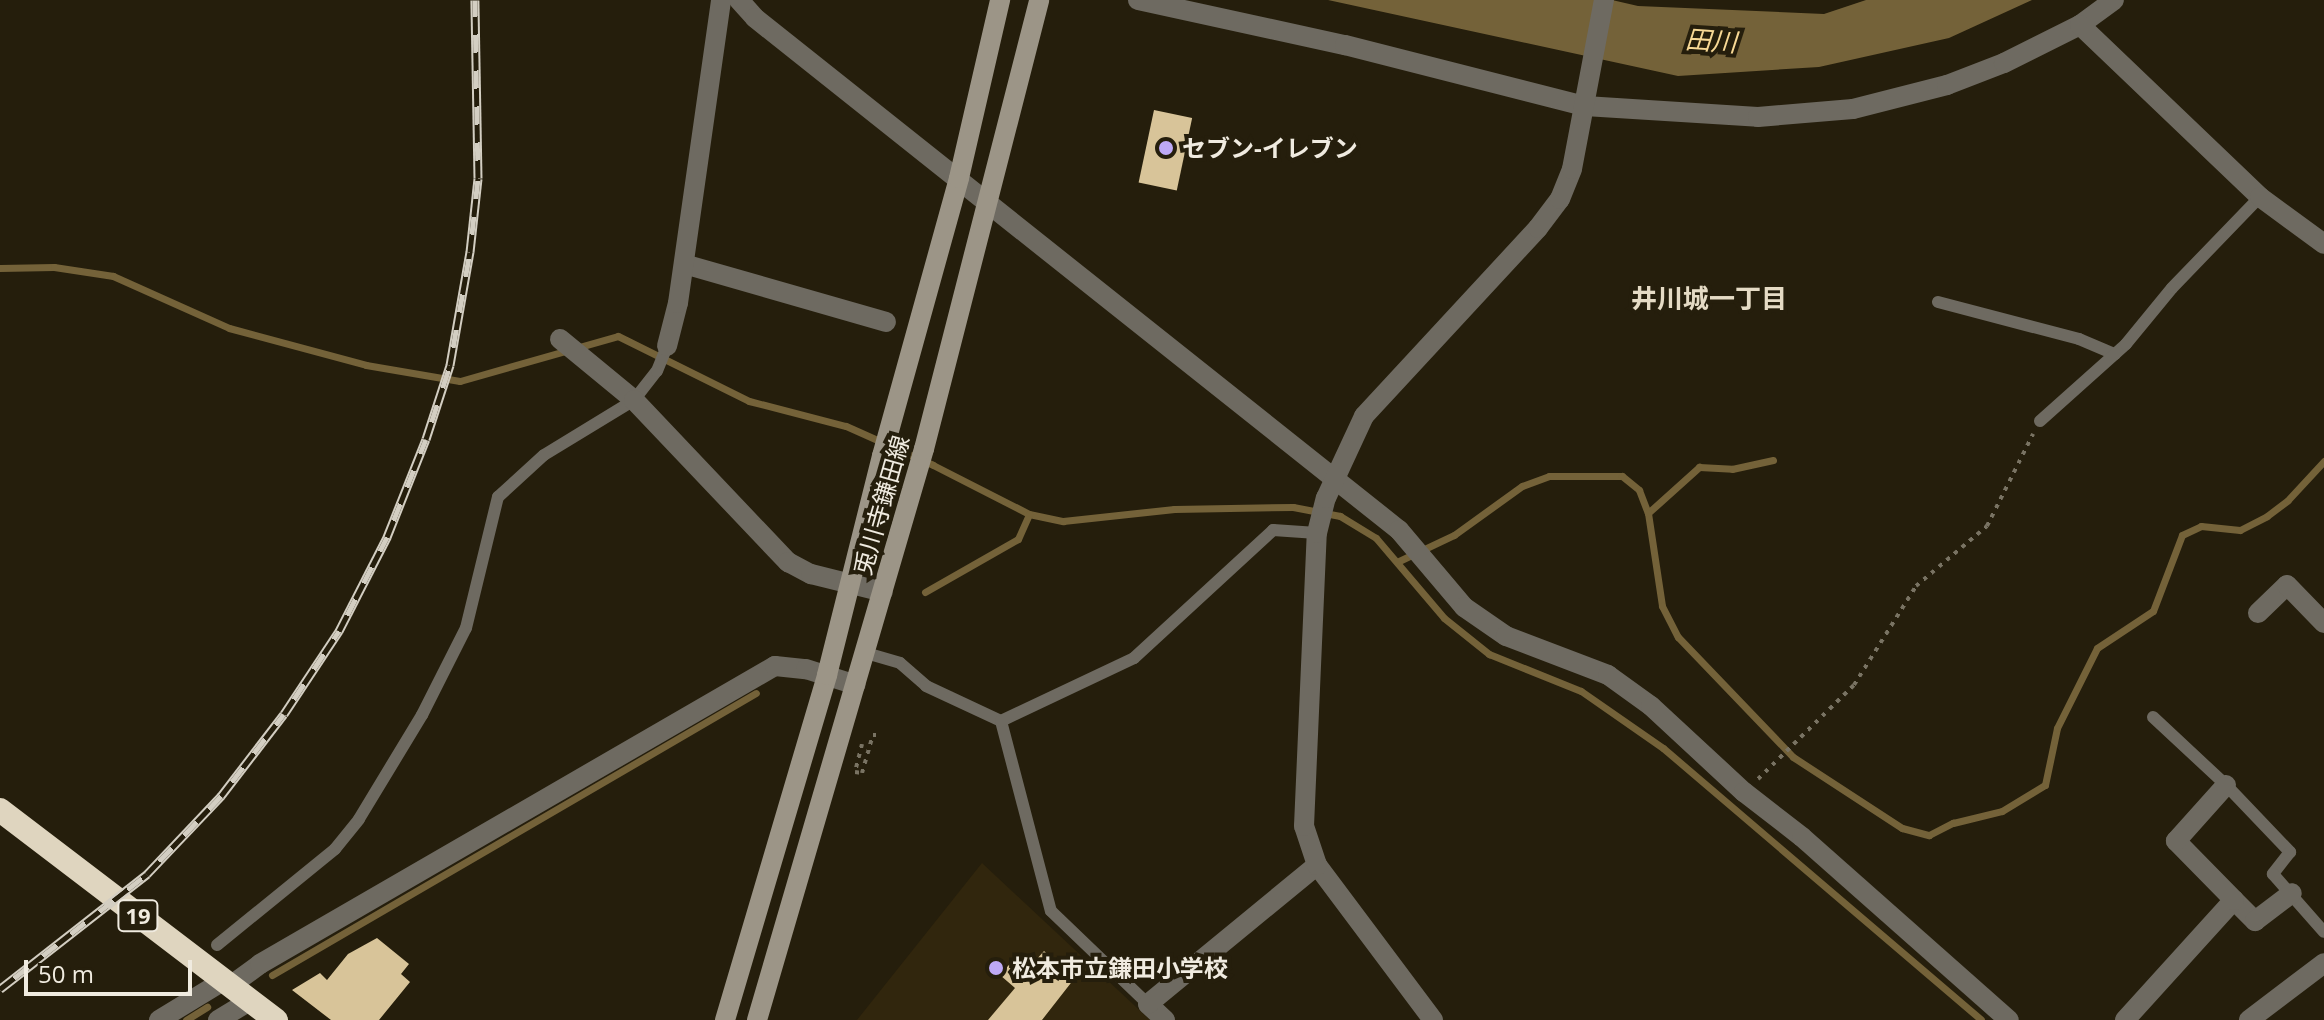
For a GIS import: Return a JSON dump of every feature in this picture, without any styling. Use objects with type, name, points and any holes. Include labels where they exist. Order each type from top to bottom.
[{"type":"highway","name":"19","points":[[0,810],[276,1020]]},
{"type":"main road","name":"兎川寺鎌田線","points":[[725,1020],[852,583],[888,432],[959,178],[1000,0]]},
{"type":"main road","name":"兎川寺鎌田線","points":[[757,1020],[924,449],[990,202],[1039,0]]},
{"type":"street","points":[[667,346],[684,264],[721,0]]},
{"type":"street","points":[[739,0],[755,18],[990,202],[1407,540],[1464,607],[1506,636],[1608,675],[1651,706],[1744,792],[1802,837],[2009,1020]]},
{"type":"street","points":[[1138,0],[1587,100],[1758,117],[1853,109],[1947,85],[2004,63],[2080,25],[2114,0]]},
{"type":"street","points":[[1433,1020],[1317,865],[1304,826],[1318,527],[1326,498],[1364,416],[1538,228],[1560,199],[1572,169],[1604,0]]},
{"type":"street","points":[[2080,25],[2260,197],[2324,244]]},
{"type":"street","points":[[684,264],[886,322]]},
{"type":"street","points":[[560,339],[634,400],[788,562],[811,574],[883,592]]},
{"type":"street","points":[[2258,613],[2287,585],[2324,623]]},
{"type":"street","points":[[159,1020],[775,666],[827,675],[856,685]]},
{"type":"street","points":[[2226,785],[2176,841],[2255,921],[2292,893]]},
{"type":"street","points":[[1165,1020],[1148,1004],[1317,865]]},
{"type":"street","points":[[2125,1020],[2234,900]]},
{"type":"street","points":[[2249,1020],[2324,963]]},
{"type":"street","points":[[218,1020],[250,1001]]},
{"type":"lane","points":[[2040,421],[2115,354],[2172,288],[2260,197]]},
{"type":"lane","points":[[1938,302],[2079,339],[2115,354]]},
{"type":"lane","points":[[217,945],[335,849],[359,819],[422,715],[466,628],[498,497],[544,455],[634,400],[657,371],[667,346]]},
{"type":"lane","points":[[1001,721],[1134,658],[1273,530],[1318,527]]},
{"type":"lane","points":[[866,653],[900,663],[926,686],[1001,721]]},
{"type":"lane","points":[[2153,717],[2226,785],[2290,852],[2273,874],[2324,932]]},
{"type":"lane","points":[[1001,721],[1051,911],[1148,1004]]},
{"type":"path","points":[[1744,792],[1854,685],[1916,586],[1987,526],[2040,421]]},
{"type":"path","points":[[865,732],[855,772],[862,773],[873,735],[876,735]]},
{"type":"shaded area","name":"松本市立鎌田小学校","points":[[982,863],[1150,1020],[857,1020]]},
{"type":"water","name":"田川","points":[[1328,0],[1612,0],[1638,6],[1824,14],[1866,0],[2032,0],[1949,38],[1819,67],[1678,76]]},
{"type":"building","points":[[1154,110],[1192,118],[1177,190],[1139,182]]},
{"type":"building","points":[[377,938],[409,964],[401,974],[410,982],[379,1020],[331,1020],[292,990],[320,973],[327,980],[348,954]]},
{"type":"building","points":[[1044,951],[1074,979],[1042,1020],[988,1020],[1015,988],[1000,975],[1016,957],[1028,969]]},
{"type":"waterway","points":[[0,268],[54,267],[113,276],[229,328],[366,365],[460,381],[618,336],[749,401],[846,426],[933,465],[1029,514],[1063,521],[1174,509],[1293,507],[1340,516],[1376,538],[1444,618],[1489,654],[1581,691],[1663,748],[1981,1020]]},
{"type":"waterway","points":[[1648,513],[1699,467],[1732,469],[1773,460]]},
{"type":"waterway","points":[[1399,561],[1454,535],[1522,486],[1549,476],[1622,476],[1639,490],[1648,513],[1662,606],[1678,637],[1793,757],[1902,828],[1929,835],[1953,823],[2002,811],[2045,785],[2057,728],[2097,648],[2153,611],[2182,535],[2201,526],[2240,530],[2267,516],[2288,500],[2324,461]]},
{"type":"waterway","points":[[925,592],[1018,539],[1029,514]]},
{"type":"waterway","points":[[272,975],[756,693]]},
{"type":"waterway","points":[[186,1020],[207,1007]]},
{"type":"railway","points":[[0,989],[147,874],[221,796],[284,714],[339,631],[387,537],[426,439],[450,365],[470,252],[478,178],[475,0]]},
{"type":"place","name":"セブン-イレブン","points":[[1166,148]]},
{"type":"place","name":"松本市立鎌田小学校","points":[[996,968]]},
{"type":"district","name":"井川城一丁目","points":[[1709,299]]}]
